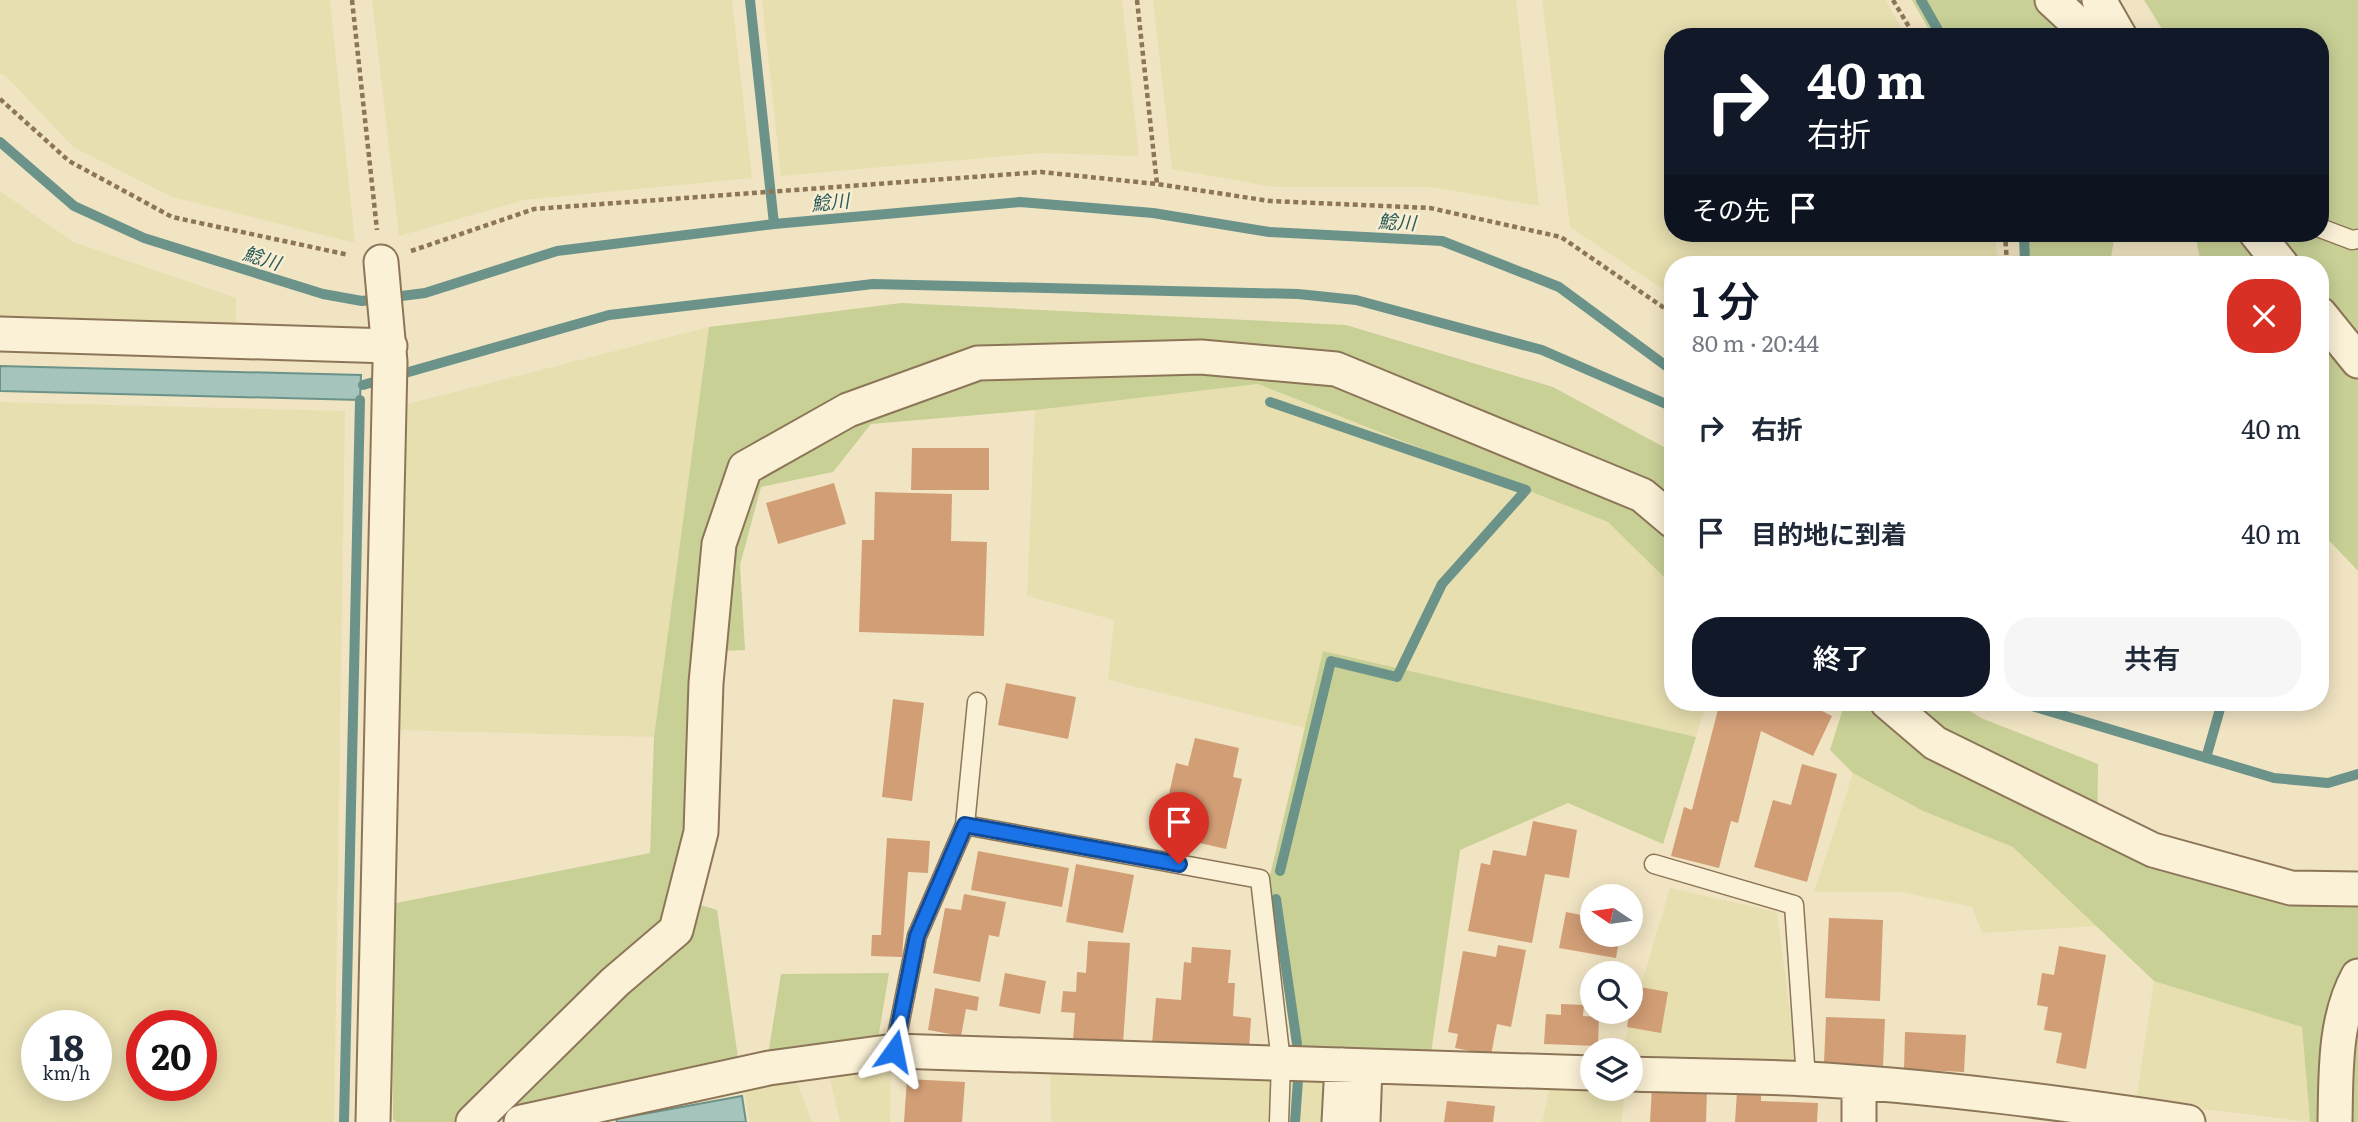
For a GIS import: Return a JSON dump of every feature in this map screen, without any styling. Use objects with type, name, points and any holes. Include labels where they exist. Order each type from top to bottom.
[{"type":"street","points":[[2052,0],[2082,28]]},
{"type":"street","points":[[2099,0],[2115,28]]},
{"type":"street","points":[[2263,242],[2275,256]]},
{"type":"street","points":[[373,1122],[390,354],[381,262]]},
{"type":"street","points":[[2329,325],[2358,361]]},
{"type":"street","points":[[0,334],[390,354]]},
{"type":"street","points":[[473,1122],[615,982],[676,930],[701,832],[706,683],[719,544],[745,468],[848,410],[978,363],[1200,357],[1336,369],[1642,495],[1664,513]]},
{"type":"street","points":[[1898,711],[1935,743],[2152,850],[2291,888],[2358,889]]},
{"type":"street","points":[[2335,1122],[2337,1047],[2350,990],[2358,976]]},
{"type":"street","points":[[521,1122],[590,1115],[769,1068],[894,1051],[1580,1073]]},
{"type":"street","points":[[1339,1122],[1354,1066]]},
{"type":"street","points":[[1354,1066],[1363,1122]]},
{"type":"street","points":[[1643,1074],[1858,1083],[2034,1099],[2188,1122]]},
{"type":"street","points":[[1858,1083],[1859,1122]]},
{"type":"lane","points":[[2329,231],[2352,240],[2358,239]]},
{"type":"lane","points":[[894,1051],[917,936],[965,825],[977,702]]},
{"type":"lane","points":[[965,825],[1260,879],[1281,1062],[1279,1122]]},
{"type":"lane","points":[[1654,864],[1794,905],[1806,1079]]},
{"type":"path","points":[[352,0],[381,262]]},
{"type":"path","points":[[1137,0],[1157,184]]},
{"type":"path","points":[[1893,0],[1910,28]]},
{"type":"path","points":[[0,99],[69,161],[172,217],[381,262],[534,209],[1041,172],[1157,184],[1270,201],[1430,208],[1561,237],[1664,308]]},
{"type":"shaded area","points":[[0,0],[330,0],[355,243],[172,197],[73,147],[6,76],[0,73]]},
{"type":"shaded area","points":[[372,0],[732,0],[752,178],[524,200],[399,236]]},
{"type":"shaded area","points":[[762,0],[1122,0],[1139,156],[1041,153],[781,176]]},
{"type":"shaded area","points":[[1153,0],[1516,0],[1539,206],[1432,187],[1274,187],[1172,169]]},
{"type":"shaded area","points":[[1542,0],[1886,0],[1901,28],[1664,28],[1664,242],[1996,242],[1997,256],[1664,256],[1664,290],[1570,227]]},
{"type":"shaded area","points":[[0,191],[73,242],[236,298],[236,327],[0,321]]},
{"type":"shaded area","points":[[709,327],[654,737],[397,730],[403,405]]},
{"type":"shaded area","points":[[1258,384],[1608,522],[1664,577],[1664,711],[1704,711],[1696,737],[1323,651],[1305,728],[1108,680],[1114,620],[1027,596],[1035,410]]},
{"type":"shaded area","points":[[0,402],[345,411],[334,1122],[0,1122]]},
{"type":"shaded area","points":[[1853,773],[1923,811],[2013,847],[2097,926],[1982,933],[1972,907],[1901,892],[1814,892]]},
{"type":"shaded area","points":[[1670,888],[1777,912],[1797,1067],[1643,1061],[1643,1038],[1626,1038],[1630,1024],[1643,1024],[1643,979]]},
{"type":"shaded area","points":[[2154,981],[2302,1027],[2310,1122],[2136,1101]]},
{"type":"shaded area","points":[[891,1068],[890,1122],[840,1122],[829,1075]]},
{"type":"shaded area","points":[[1050,1068],[1348,1080],[1348,1122],[1051,1122]]},
{"type":"shaded area","points":[[796,1079],[812,1122],[750,1122],[743,1084]]},
{"type":"shaded area","points":[[1551,1082],[1580,1086],[1580,1101],[1624,1101],[1622,1122],[1542,1122]]},
{"type":"green space","points":[[1912,0],[2081,0],[2098,28],[1928,28]]},
{"type":"green space","points":[[2144,0],[2358,0],[2358,571],[2329,540],[2329,256],[2199,256],[2197,242],[2329,242],[2329,28],[2161,28]]},
{"type":"green space","points":[[2019,242],[2114,242],[2111,256],[2020,256]]},
{"type":"green space","points":[[901,303],[1346,325],[1553,387],[1664,447],[1664,577],[1608,522],[1258,384],[1035,410],[871,424],[833,472],[761,487],[740,565],[745,650],[697,652],[686,823],[668,895],[717,910],[738,1058],[515,1106],[465,1122],[396,1122],[393,1119],[391,904],[650,853],[654,737],[709,327]]},
{"type":"green space","points":[[1323,651],[1696,737],[1663,844],[1568,803],[1460,850],[1431,1053],[1295,1049],[1269,880]]},
{"type":"green space","points":[[1842,711],[1970,711],[1981,718],[2098,764],[2097,844],[2296,902],[2358,902],[2358,1122],[2310,1122],[2302,1027],[2154,981],[2013,847],[1923,811],[1853,773],[1830,750]]},
{"type":"green space","points":[[889,973],[878,1039],[768,1055],[781,974]]},
{"type":"water","points":[[0,366],[361,375],[360,400],[0,391]]},
{"type":"water","points":[[742,1096],[746,1122],[617,1122],[616,1119]]},
{"type":"building","points":[[912,448],[989,448],[989,490],[911,490]]},
{"type":"building","points":[[834,483],[846,524],[778,544],[766,503]]},
{"type":"building","points":[[875,492],[952,494],[951,541],[987,542],[984,636],[859,632],[862,540],[874,540]]},
{"type":"building","points":[[1006,683],[1076,697],[1068,739],[998,725]]},
{"type":"building","points":[[893,699],[924,703],[912,801],[882,797]]},
{"type":"building","points":[[1718,711],[1822,711],[1832,716],[1813,756],[1761,731],[1738,823],[1731,821],[1719,868],[1671,856],[1684,807],[1692,810]]},
{"type":"building","points":[[1195,738],[1239,748],[1233,777],[1242,779],[1226,849],[1160,834],[1176,763],[1188,766]]},
{"type":"building","points":[[1802,764],[1837,774],[1807,882],[1754,867],[1773,800],[1791,805]]},
{"type":"building","points":[[1533,821],[1577,830],[1569,878],[1545,874],[1532,943],[1468,931],[1481,863],[1490,865],[1493,850],[1526,856]]},
{"type":"building","points":[[887,838],[930,841],[928,873],[908,872],[902,957],[871,956],[872,935],[881,935]]},
{"type":"building","points":[[978,851],[1069,868],[1062,907],[971,890]]},
{"type":"building","points":[[1076,864],[1134,875],[1123,933],[1066,922]]},
{"type":"building","points":[[964,894],[1006,902],[999,937],[989,935],[980,982],[933,973],[945,908],[961,910]]},
{"type":"building","points":[[1566,912],[1580,915],[1580,947],[1618,947],[1616,958],[1559,948]]},
{"type":"building","points":[[1829,918],[1883,920],[1880,1001],[1825,998]]},
{"type":"building","points":[[1088,941],[1130,943],[1123,1043],[1073,1040],[1075,1013],[1061,1012],[1063,991],[1076,992],[1077,972],[1086,973]]},
{"type":"building","points":[[1498,945],[1526,950],[1511,1027],[1497,1024],[1491,1055],[1455,1048],[1458,1034],[1448,1032],[1463,951],[1496,957]]},
{"type":"building","points":[[2059,946],[2106,955],[2086,1069],[2056,1063],[2062,1033],[2044,1030],[2048,1007],[2037,1005],[2042,973],[2054,975]]},
{"type":"building","points":[[1192,947],[1231,950],[1228,983],[1235,983],[1233,1016],[1251,1018],[1249,1050],[1152,1044],[1156,998],[1181,1000],[1184,962],[1191,963]]},
{"type":"building","points":[[1005,973],[1046,981],[1040,1014],[999,1006]]},
{"type":"building","points":[[935,988],[979,997],[977,1011],[966,1009],[961,1036],[928,1030]]},
{"type":"building","points":[[1643,988],[1668,992],[1661,1033],[1627,1027],[1628,1024],[1643,1024]]},
{"type":"building","points":[[1561,1004],[1580,1005],[1580,1024],[1599,1024],[1598,1038],[1580,1038],[1580,1045],[1544,1044],[1546,1014],[1561,1015]]},
{"type":"building","points":[[1826,1017],[1885,1019],[1883,1066],[1824,1063]]},
{"type":"building","points":[[1905,1032],[1966,1035],[1964,1072],[1904,1069]]},
{"type":"building","points":[[907,1079],[965,1082],[962,1122],[904,1122]]},
{"type":"building","points":[[1652,1087],[1707,1090],[1706,1122],[1650,1122]]},
{"type":"building","points":[[1737,1091],[1761,1092],[1761,1101],[1818,1103],[1817,1122],[1735,1122]]},
{"type":"building","points":[[1447,1101],[1495,1106],[1493,1122],[1444,1122]]},
{"type":"waterway","points":[[750,0],[774,224]]},
{"type":"waterway","points":[[1921,0],[1937,28]]},
{"type":"waterway","name":"鯰川","points":[[0,142],[74,206],[144,238],[323,294],[362,301],[425,293],[557,251],[774,224],[1020,202],[1153,213],[1269,232],[1442,241],[1559,287],[1664,364]]},
{"type":"waterway","points":[[2024,242],[2025,256]]},
{"type":"waterway","points":[[363,385],[609,315],[873,284],[1298,294],[1356,300],[1542,350],[1664,403]]},
{"type":"waterway","points":[[344,1122],[360,400]]},
{"type":"waterway","points":[[1270,402],[1526,490],[1442,584],[1397,677],[1331,661],[1280,871]]},
{"type":"waterway","points":[[2049,711],[2274,778],[2328,783],[2358,774]]},
{"type":"waterway","points":[[2206,758],[2219,711]]},
{"type":"waterway","points":[[1276,899],[1297,1044]]},
{"type":"waterway","points":[[1295,1122],[1298,1080]]},
{"type":"route","points":[[894,1051],[917,936],[965,825],[1179,864]]}]
